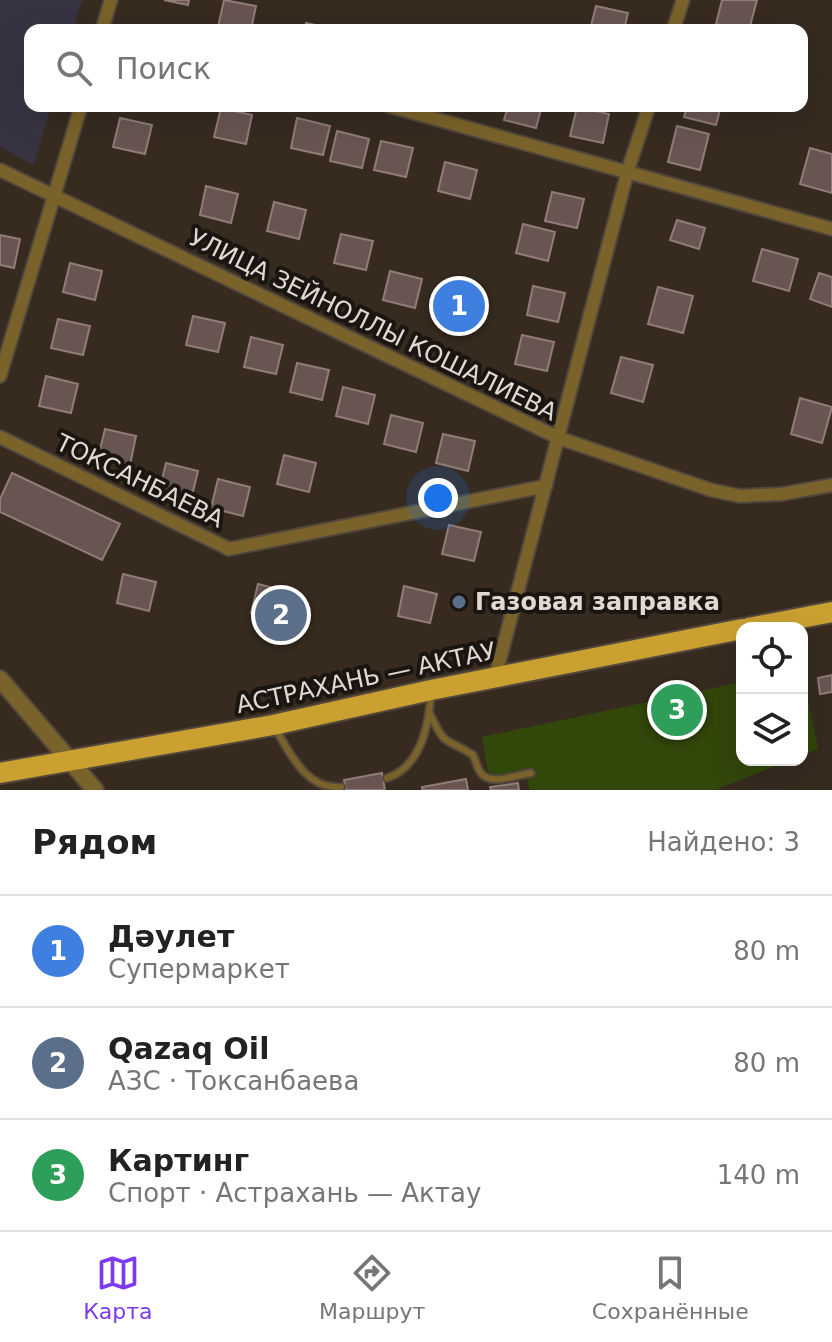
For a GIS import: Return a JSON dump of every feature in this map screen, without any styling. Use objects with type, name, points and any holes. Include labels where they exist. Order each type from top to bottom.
[{"type":"highway","points":[[780,622],[832,612]]},
{"type":"highway","name":"АСТРАХАНЬ — АКТАУ","points":[[0,773],[273,725],[431,690],[736,630]]},
{"type":"street","points":[[105,24],[111,0]]},
{"type":"street","points":[[675,24],[683,0]]},
{"type":"street","points":[[0,376],[79,112]]},
{"type":"street","points":[[411,112],[832,229]]},
{"type":"street","points":[[495,678],[628,170],[647,112]]},
{"type":"street","name":"УЛИЦА ЗЕЙНОЛЛЫ КОШАЛИЕВА","points":[[0,170],[559,438],[711,490],[740,496],[782,494],[832,485]]},
{"type":"street","name":"ТОКСАНБАЕВА","points":[[0,437],[229,549],[546,486]]},
{"type":"street","points":[[0,679],[95,790]]},
{"type":"lane","points":[[387,778],[397,775],[420,749],[430,714],[431,690]]},
{"type":"lane","points":[[430,714],[439,735],[450,746],[473,755],[485,777],[491,780],[531,773]]},
{"type":"lane","points":[[273,725],[301,772],[330,789],[341,787]]},
{"type":"shaded area","points":[[0,0],[82,0],[75,24],[24,24],[24,112],[49,112],[34,165],[0,147]]},
{"type":"green space","points":[[736,683],[736,766],[775,766],[715,790],[530,790],[527,778],[490,784],[482,737]]},
{"type":"green space","points":[[808,700],[818,749],[808,753]]},
{"type":"building","points":[[164,0],[189,0],[188,5]]},
{"type":"building","points":[[224,0],[256,6],[252,24],[219,24]]},
{"type":"building","points":[[722,0],[757,0],[751,24],[716,24]]},
{"type":"building","points":[[596,6],[628,13],[625,24],[592,24]]},
{"type":"building","points":[[220,112],[252,115],[246,144],[214,137]]},
{"type":"building","points":[[506,112],[540,112],[536,128],[504,120]]},
{"type":"building","points":[[576,112],[609,114],[603,143],[570,136]]},
{"type":"building","points":[[685,112],[719,112],[716,125],[684,117]]},
{"type":"building","points":[[120,118],[152,125],[145,154],[113,147]]},
{"type":"building","points":[[297,118],[330,126],[323,155],[291,148]]},
{"type":"building","points":[[677,126],[709,134],[700,170],[668,162]]},
{"type":"building","points":[[337,131],[369,139],[362,168],[330,161]]},
{"type":"building","points":[[381,141],[413,148],[406,177],[374,170]]},
{"type":"building","points":[[810,148],[832,154],[832,193],[800,184]]},
{"type":"building","points":[[445,162],[477,170],[470,199],[438,191]]},
{"type":"building","points":[[206,186],[238,194],[231,223],[200,215]]},
{"type":"building","points":[[552,192],[584,199],[577,228],[545,221]]},
{"type":"building","points":[[274,202],[306,210],[299,239],[267,231]]},
{"type":"building","points":[[677,220],[705,228],[699,249],[670,240]]},
{"type":"building","points":[[523,224],[555,232],[548,261],[516,253]]},
{"type":"building","points":[[341,234],[373,241],[366,270],[334,263]]},
{"type":"building","points":[[0,235],[20,239],[14,268],[0,265]]},
{"type":"building","points":[[762,249],[798,259],[789,291],[753,281]]},
{"type":"building","points":[[70,263],[102,271],[95,300],[63,292]]},
{"type":"building","points":[[390,271],[422,279],[415,308],[383,300]]},
{"type":"building","points":[[819,273],[832,277],[832,307],[810,299]]},
{"type":"building","points":[[533,286],[565,293],[558,322],[527,315]]},
{"type":"building","points":[[658,287],[693,296],[683,333],[648,324]]},
{"type":"building","points":[[193,316],[225,323],[218,352],[186,345]]},
{"type":"building","points":[[58,319],[90,326],[83,355],[51,348]]},
{"type":"building","points":[[522,335],[554,342],[547,371],[515,364]]},
{"type":"building","points":[[251,337],[283,345],[276,374],[244,367]]},
{"type":"building","points":[[621,357],[653,365],[643,402],[611,393]]},
{"type":"building","points":[[297,363],[329,370],[322,400],[290,392]]},
{"type":"building","points":[[46,376],[78,384],[71,413],[39,406]]},
{"type":"building","points":[[343,387],[375,395],[368,424],[336,416]]},
{"type":"building","points":[[800,398],[832,407],[822,443],[791,434]]},
{"type":"building","points":[[391,415],[423,423],[416,452],[384,444]]},
{"type":"building","points":[[105,429],[136,436],[130,465],[98,458]]},
{"type":"building","points":[[443,434],[475,441],[468,471],[436,463]]},
{"type":"building","points":[[284,455],[316,463],[309,492],[277,484]]},
{"type":"building","points":[[166,463],[198,471],[191,500],[159,492]]},
{"type":"building","points":[[12,473],[120,524],[102,560],[0,512],[0,499]]},
{"type":"building","points":[[218,479],[250,487],[243,516],[211,508]]},
{"type":"building","points":[[449,525],[481,532],[474,561],[442,554]]},
{"type":"building","points":[[123,574],[156,582],[149,611],[117,603]]},
{"type":"building","points":[[258,584],[290,592],[283,621],[251,613]]},
{"type":"building","points":[[404,586],[437,594],[430,623],[398,616]]},
{"type":"building","points":[[832,675],[832,692],[820,694],[818,678]]},
{"type":"building","points":[[382,773],[385,790],[346,790],[344,780]]},
{"type":"building","points":[[466,779],[468,790],[422,790],[422,787]]},
{"type":"building","points":[[518,783],[519,790],[491,790],[490,787]]},
{"type":"place","name":"Дәулет","points":[[459,306]]},
{"type":"place","name":"Газовая заправка","points":[[459,602]]},
{"type":"place","name":"Qazaq Oil","points":[[281,615]]},
{"type":"place","name":"Картинг","points":[[677,710]]}]
